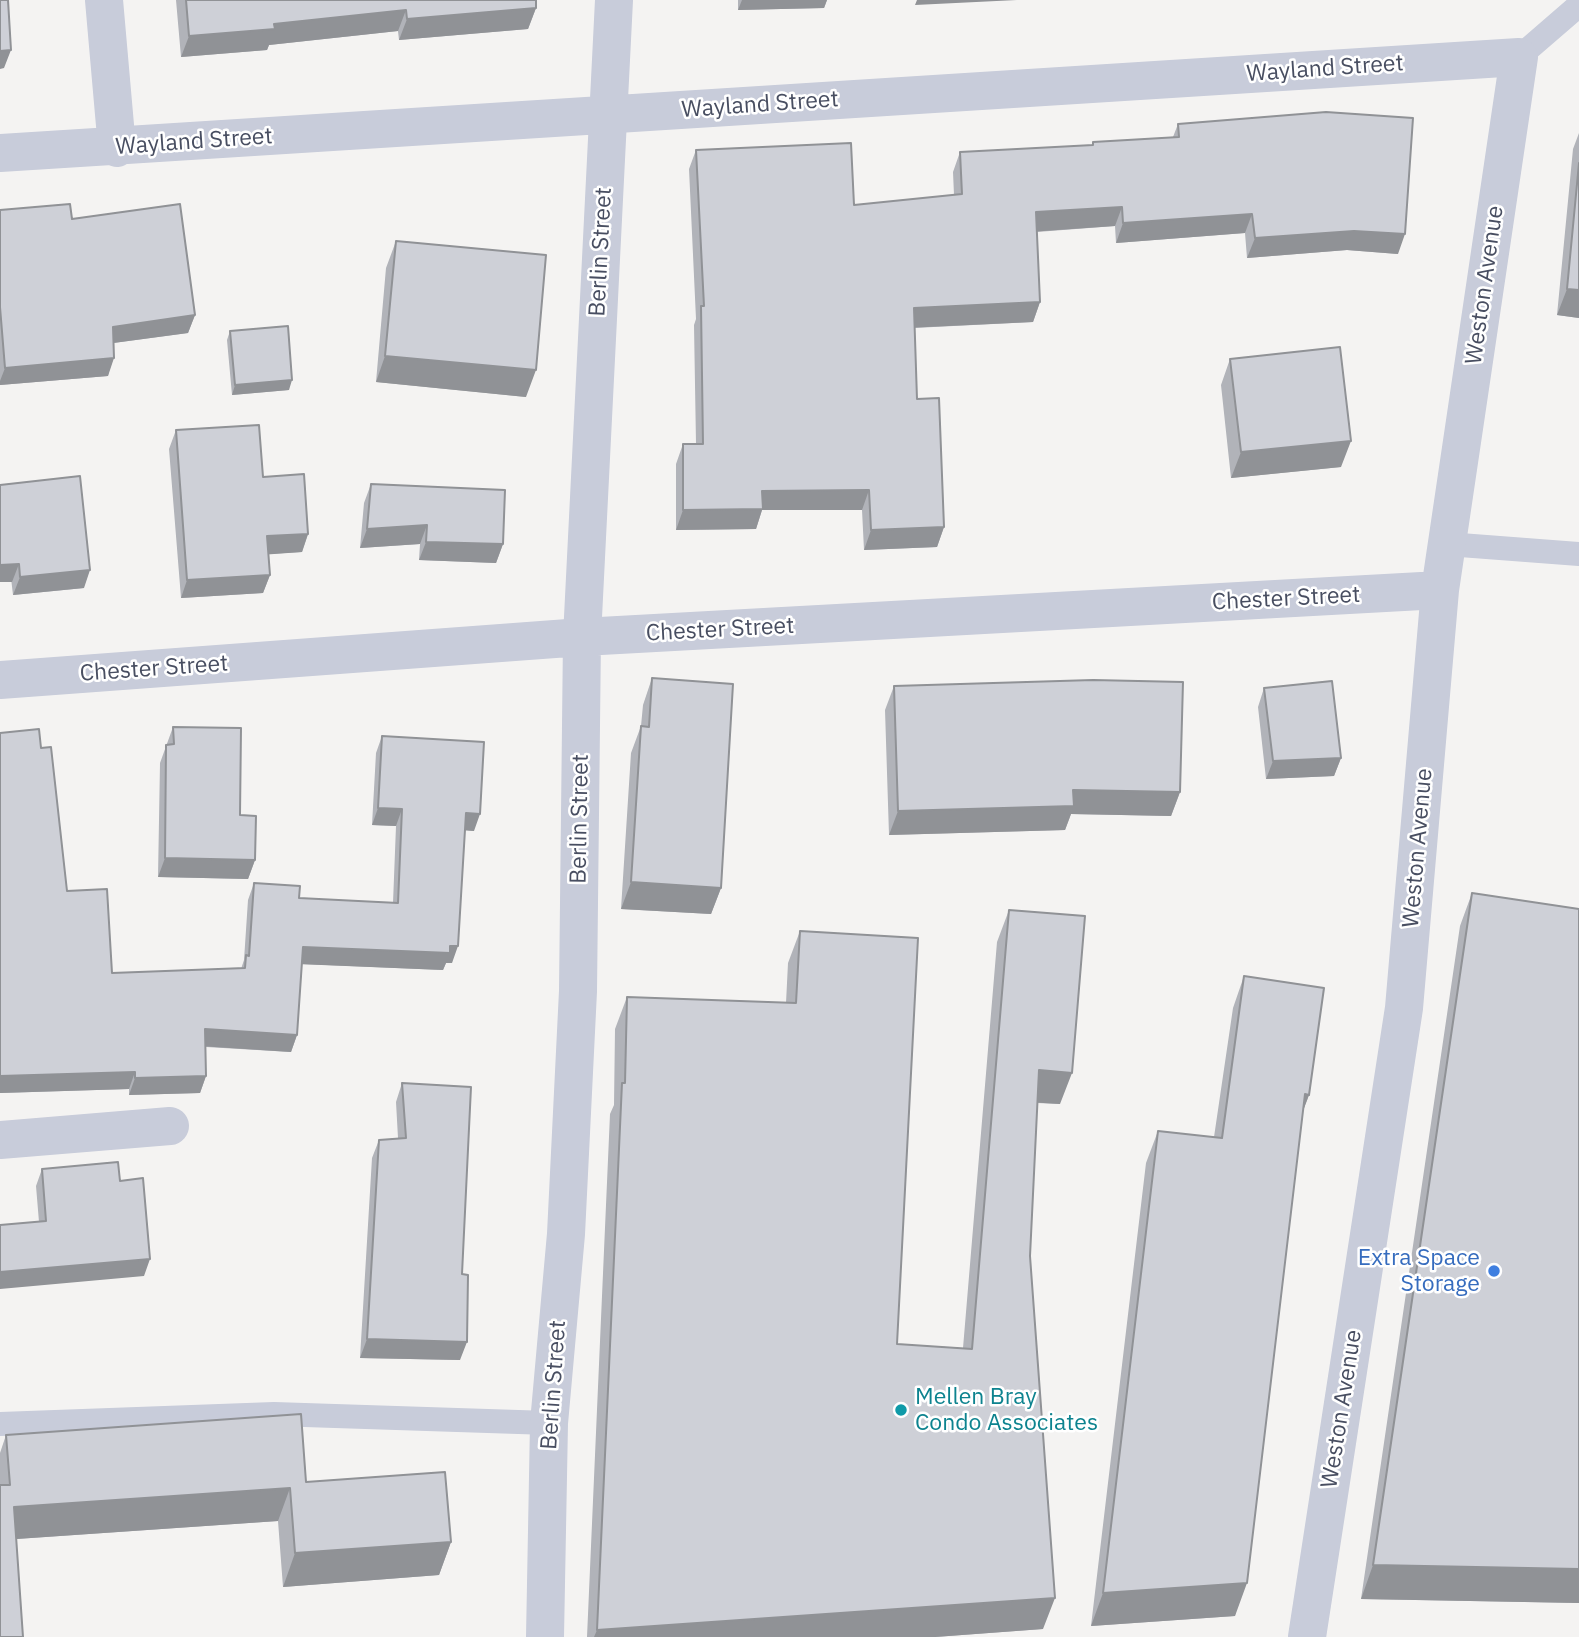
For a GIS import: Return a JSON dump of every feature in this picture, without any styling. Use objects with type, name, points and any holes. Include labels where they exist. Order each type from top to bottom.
[{"type":"street","points":[[104,0],[117,148]]},
{"type":"street","name":"Berlin Street","points":[[545,1637],[549,1423],[566,1234],[578,991],[582,637],[614,0]]},
{"type":"street","name":"Wayland Street","points":[[0,153],[117,148],[608,114],[1519,57]]},
{"type":"street","name":"Weston Avenue","points":[[1307,1637],[1404,1008],[1440,590],[1519,57]]},
{"type":"street","name":"Chester Street","points":[[0,680],[582,637],[1440,590]]},
{"type":"street","points":[[0,1140],[170,1126]]},
{"type":"lane","points":[[1519,57],[1578,6]]},
{"type":"lane","points":[[1447,544],[1579,554]]},
{"type":"lane","points":[[0,1424],[274,1414],[549,1423]]},
{"type":"building","points":[[0,0],[8,0],[11,50],[0,51]]},
{"type":"building","points":[[186,0],[536,0],[536,8],[407,19],[406,10],[274,24],[275,29],[189,36]]},
{"type":"building","points":[[1326,112],[1413,118],[1405,234],[1354,231],[1255,238],[1252,214],[1123,223],[1122,207],[1036,212],[1040,302],[914,308],[917,399],[939,398],[944,527],[871,530],[869,490],[762,491],[763,509],[683,510],[683,444],[703,444],[701,306],[704,306],[696,150],[851,143],[854,205],[962,194],[960,152],[1093,145],[1093,142],[1179,137],[1178,124]]},
{"type":"building","points":[[1579,163],[1579,290],[1567,289]]},
{"type":"building","points":[[70,204],[72,219],[180,204],[195,315],[113,327],[114,358],[5,368],[0,307],[0,210]]},
{"type":"building","points":[[396,241],[546,255],[536,370],[385,356]]},
{"type":"building","points":[[288,326],[292,380],[235,385],[230,331]]},
{"type":"building","points":[[1340,347],[1351,441],[1241,452],[1230,359]]},
{"type":"building","points":[[259,425],[263,477],[304,474],[308,534],[267,536],[270,575],[187,580],[176,430]]},
{"type":"building","points":[[80,476],[90,570],[20,577],[19,564],[0,565],[0,485]]},
{"type":"building","points":[[371,484],[505,490],[503,544],[426,542],[427,525],[367,529]]},
{"type":"building","points":[[652,678],[733,684],[721,888],[631,882],[641,726],[649,727]]},
{"type":"building","points":[[1093,680],[1183,682],[1180,792],[1073,790],[1074,806],[898,811],[894,686]]},
{"type":"building","points":[[1332,681],[1341,758],[1273,761],[1264,688]]},
{"type":"building","points":[[173,727],[241,728],[240,815],[256,816],[255,860],[165,858],[166,745],[174,744]]},
{"type":"building","points":[[39,729],[41,748],[51,747],[67,891],[107,889],[112,973],[245,968],[246,955],[249,956],[254,883],[300,886],[299,898],[398,903],[402,809],[378,808],[382,736],[484,742],[480,814],[466,813],[458,946],[450,946],[450,953],[303,947],[297,1035],[205,1029],[206,1076],[135,1078],[135,1072],[0,1076],[0,733]]},
{"type":"building","name":"Extra Space Storage","points":[[1472,893],[1579,909],[1579,1569],[1373,1565]]},
{"type":"building","name":"Mellen Bray Condo Associates","points":[[1009,910],[1085,916],[1072,1073],[1039,1070],[1030,1256],[1055,1598],[597,1630],[627,997],[796,1003],[800,931],[918,938],[897,1344],[972,1349]]},
{"type":"building","points":[[1244,976],[1324,988],[1309,1095],[1305,1094],[1247,1583],[1103,1593],[1158,1131],[1222,1138]]},
{"type":"building","points":[[402,1083],[471,1087],[462,1274],[468,1275],[467,1342],[367,1339],[379,1140],[406,1138]]},
{"type":"building","points":[[118,1162],[120,1181],[143,1178],[150,1259],[0,1272],[0,1225],[46,1221],[42,1169]]},
{"type":"building","points":[[301,1414],[306,1482],[445,1472],[451,1542],[295,1553],[290,1488],[14,1507],[23,1637],[0,1637],[0,1485],[10,1485],[6,1435]]},
{"type":"place","name":"Extra Space Storage","points":[[1494,1271]]},
{"type":"place","name":"Mellen Bray Condo Associates","points":[[901,1410]]}]
